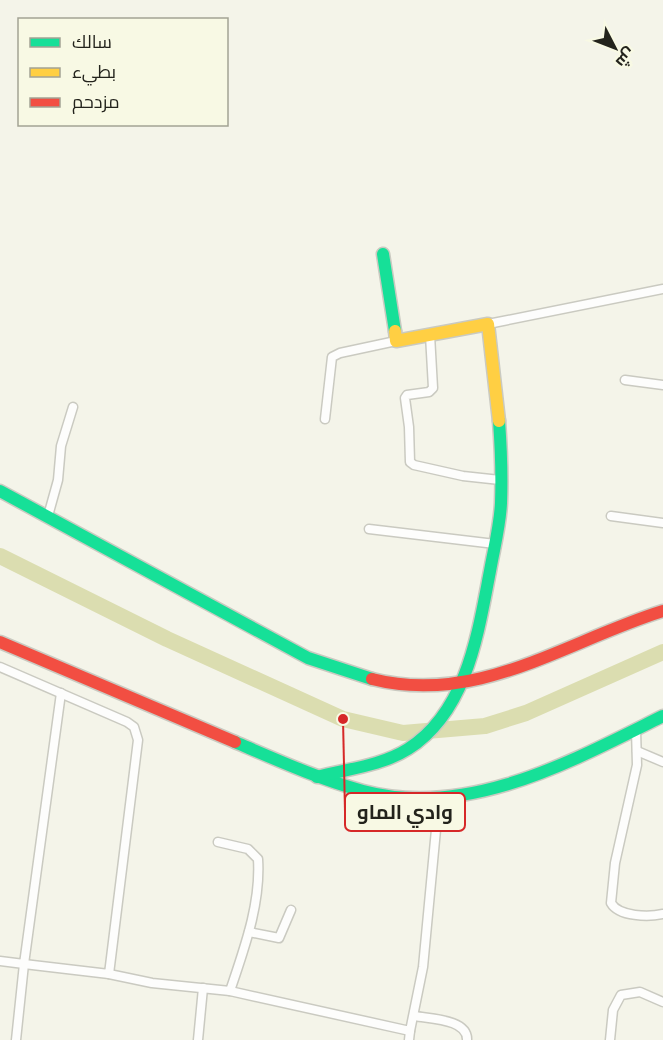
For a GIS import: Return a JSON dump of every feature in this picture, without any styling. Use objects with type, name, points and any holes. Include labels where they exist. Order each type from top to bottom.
[{"type":"street","points":[[383,254],[396,341]]},
{"type":"street","points":[[325,419],[332,357],[340,352],[663,289]]},
{"type":"street","points":[[317,777],[398,755],[419,741],[436,723],[460,686],[478,630],[501,501],[495,380],[488,324]]},
{"type":"street","points":[[430,334],[433,388],[429,392],[407,395],[405,398],[410,427],[410,462],[463,476],[500,480]]},
{"type":"street","points":[[625,380],[663,385]]},
{"type":"street","points":[[48,516],[58,480],[62,446],[73,407]]},
{"type":"street","points":[[0,491],[160,576],[277,643],[342,673],[410,687],[460,686],[510,673],[663,611]]},
{"type":"street","points":[[611,516],[663,523]]},
{"type":"street","points":[[369,529],[495,544]]},
{"type":"street","points":[[0,642],[317,777],[356,791],[380,796],[439,798],[465,796],[510,786],[663,717]]},
{"type":"street","points":[[0,667],[127,722],[134,727],[137,733],[109,974]]},
{"type":"street","points":[[16,1040],[24,964],[61,693]]},
{"type":"street","points":[[636,730],[637,751],[634,781],[615,863],[611,903],[614,908],[625,912],[652,917],[663,914]]},
{"type":"street","points":[[637,751],[663,762]]},
{"type":"street","points":[[0,961],[230,991],[410,1035],[427,937],[439,798]]},
{"type":"street","points":[[218,842],[248,849],[258,859],[256,894],[249,933],[230,991]]},
{"type":"street","points":[[249,933],[279,938],[291,910]]},
{"type":"street","points":[[198,1040],[203,988]]},
{"type":"street","points":[[610,1040],[613,1010],[621,995],[640,992],[663,1002]]},
{"type":"street","points":[[415,1016],[456,1024],[464,1030],[467,1040]]},
{"type":"waterway","points":[[0,556],[167,639],[343,719],[403,733],[485,726],[526,713],[663,652]]},
{"type":"traffic: fast","points":[[383,254],[395,331]]},
{"type":"traffic: fast","points":[[317,777],[398,755],[428,733],[444,714],[457,693],[474,645],[498,529],[501,483],[499,421]]},
{"type":"traffic: fast","points":[[0,491],[308,658],[372,679]]},
{"type":"traffic: fast","points":[[235,742],[314,775],[363,791],[402,798],[441,797],[480,791],[518,781],[592,751],[663,716]]},
{"type":"traffic: slow","points":[[395,331],[396,341],[488,324],[499,421]]},
{"type":"traffic: jam","points":[[372,679],[411,685],[449,684],[485,677],[521,666],[663,611]]},
{"type":"traffic: jam","points":[[0,642],[235,742]]},
{"type":"place","name":"وادي الماو","points":[[343,719]]}]
